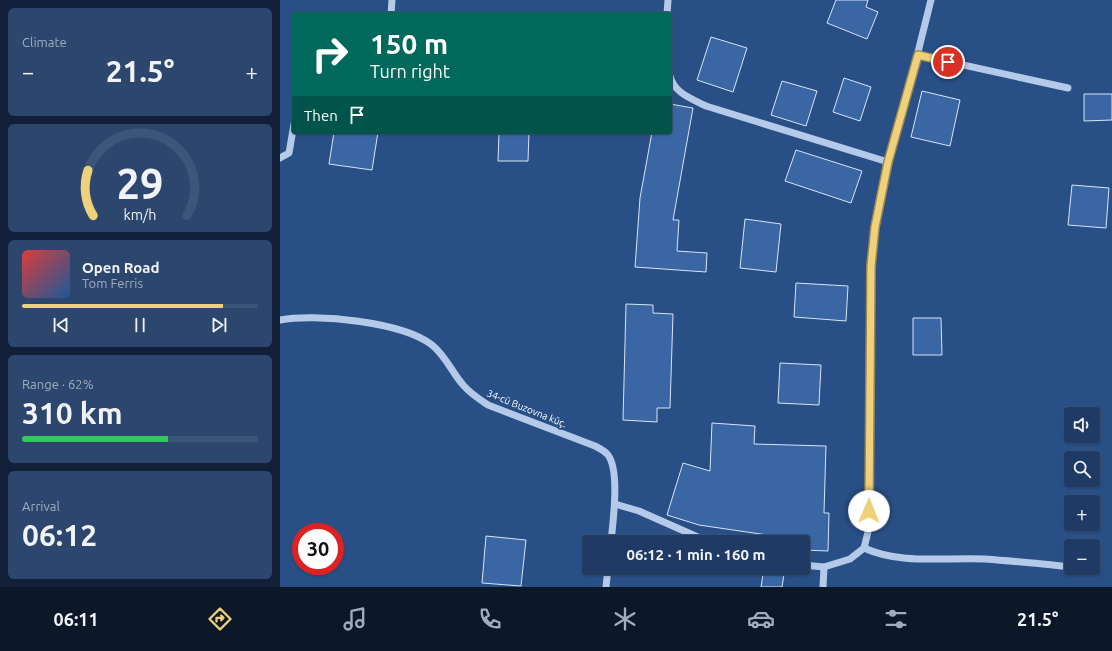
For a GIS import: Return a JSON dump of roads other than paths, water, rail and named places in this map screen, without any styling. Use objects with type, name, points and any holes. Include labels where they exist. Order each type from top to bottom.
[{"type":"street","points":[[391,12],[392,0]]},
{"type":"street","points":[[667,12],[668,0]]},
{"type":"street","points":[[810,566],[824,567],[850,559],[864,548],[868,532],[871,266],[875,227],[888,162],[918,55],[931,0]]},
{"type":"street","points":[[918,55],[1068,88]]},
{"type":"street","points":[[672,82],[680,93],[706,106],[888,162]]},
{"type":"street","points":[[280,158],[289,153],[292,134]]},
{"type":"street","name":"34-cü Buzovna küç.","points":[[280,320],[302,317],[381,325],[404,332],[431,344],[441,353],[463,385],[475,397],[488,405],[595,446],[608,453],[614,465],[615,504],[612,535]]},
{"type":"street","points":[[615,504],[639,511],[693,535]]},
{"type":"street","points":[[864,548],[878,555],[897,558],[985,559],[1064,566]]},
{"type":"street","points":[[822,587],[824,567]]},
{"type":"street","points":[[606,587],[607,575]]}]
